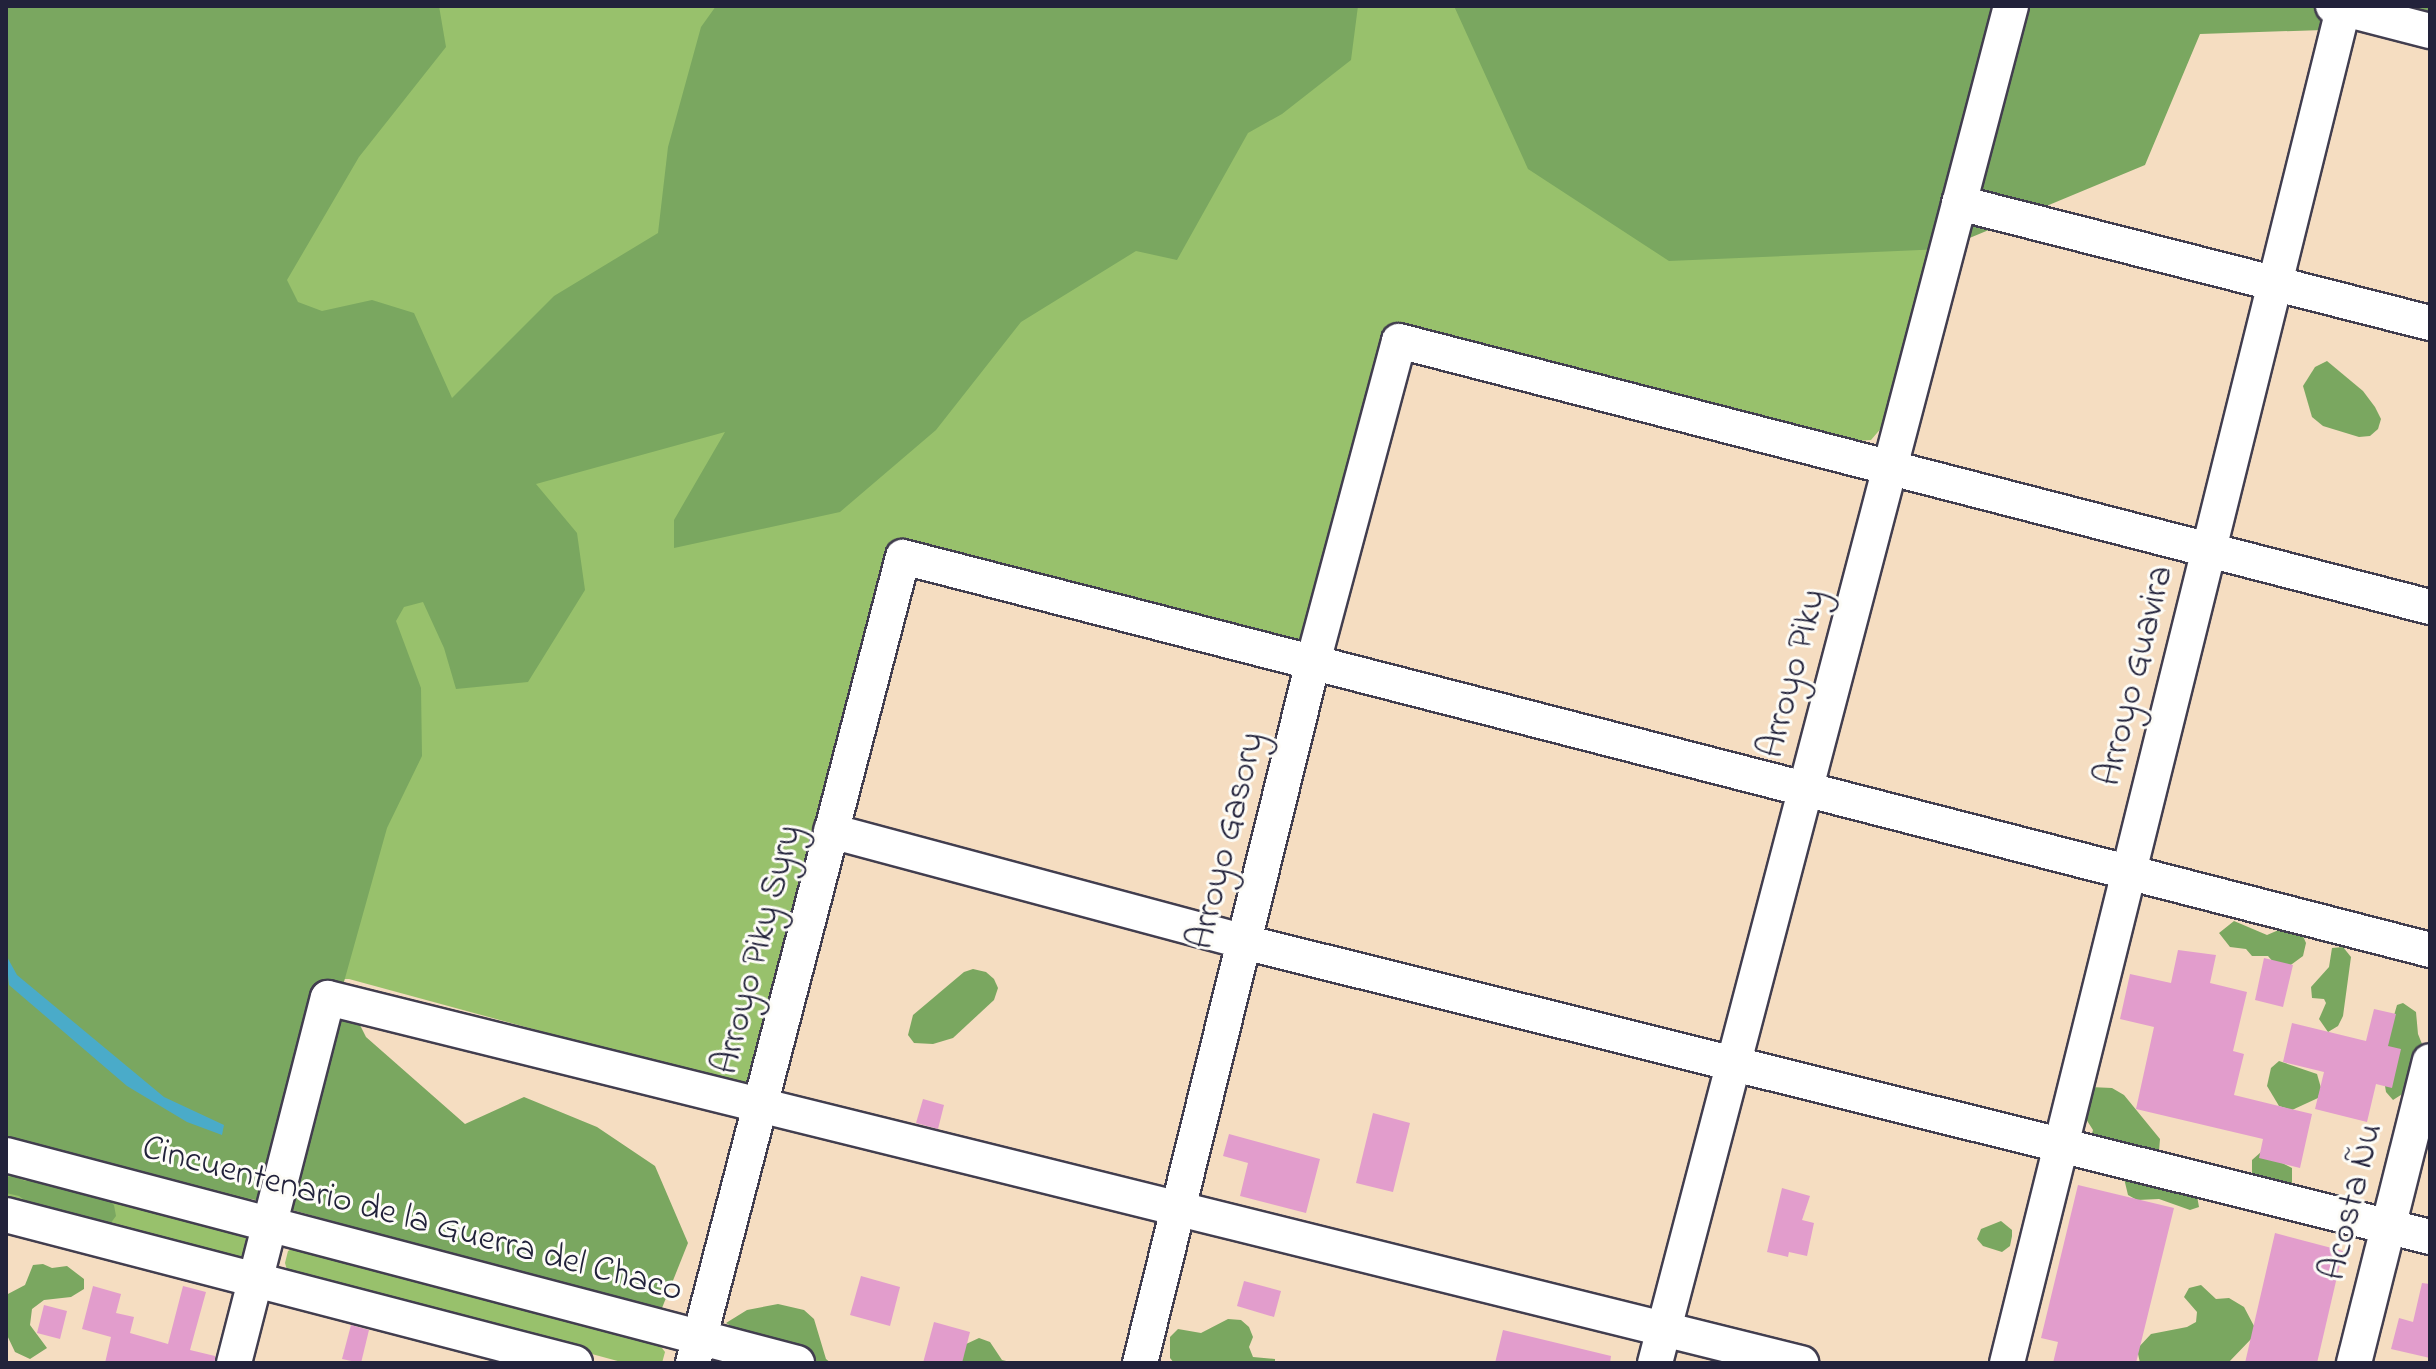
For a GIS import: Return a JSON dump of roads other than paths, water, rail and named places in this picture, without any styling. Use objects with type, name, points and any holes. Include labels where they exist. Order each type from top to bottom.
[{"type":"street","name":"Arroyo Piky","points":[[1655,1363],[2011,6]]},
{"type":"street","points":[[2338,7],[2430,31]]},
{"type":"street","name":"Arroyo Guavira","points":[[2007,1363],[2275,284],[2338,7]]},
{"type":"street","points":[[1959,203],[2430,323]]},
{"type":"street","name":"Arroyo Gasory","points":[[1140,1363],[1313,662],[1399,341],[1890,468]]},
{"type":"street","points":[[1890,468],[2430,607]]},
{"type":"street","name":"Arroyo Piky Syry","points":[[696,1350],[903,557],[1313,662]]},
{"type":"street","points":[[1313,662],[2430,950]]},
{"type":"street","points":[[831,831],[1244,942],[2430,1237]]},
{"type":"street","points":[[234,1363],[328,998],[1801,1363]]},
{"type":"street","name":"Acosta Ñu","points":[[2354,1363],[2430,1061]]},
{"type":"street","name":"Cincuentenario de la Guerra del Chaco","points":[[6,1155],[269,1224],[696,1350],[797,1363]]},
{"type":"street","points":[[6,1215],[575,1363]]},
{"type":"water","points":[[6,955],[17,975],[164,1097],[224,1125],[222,1135],[187,1122],[127,1086],[9,985]]}]
